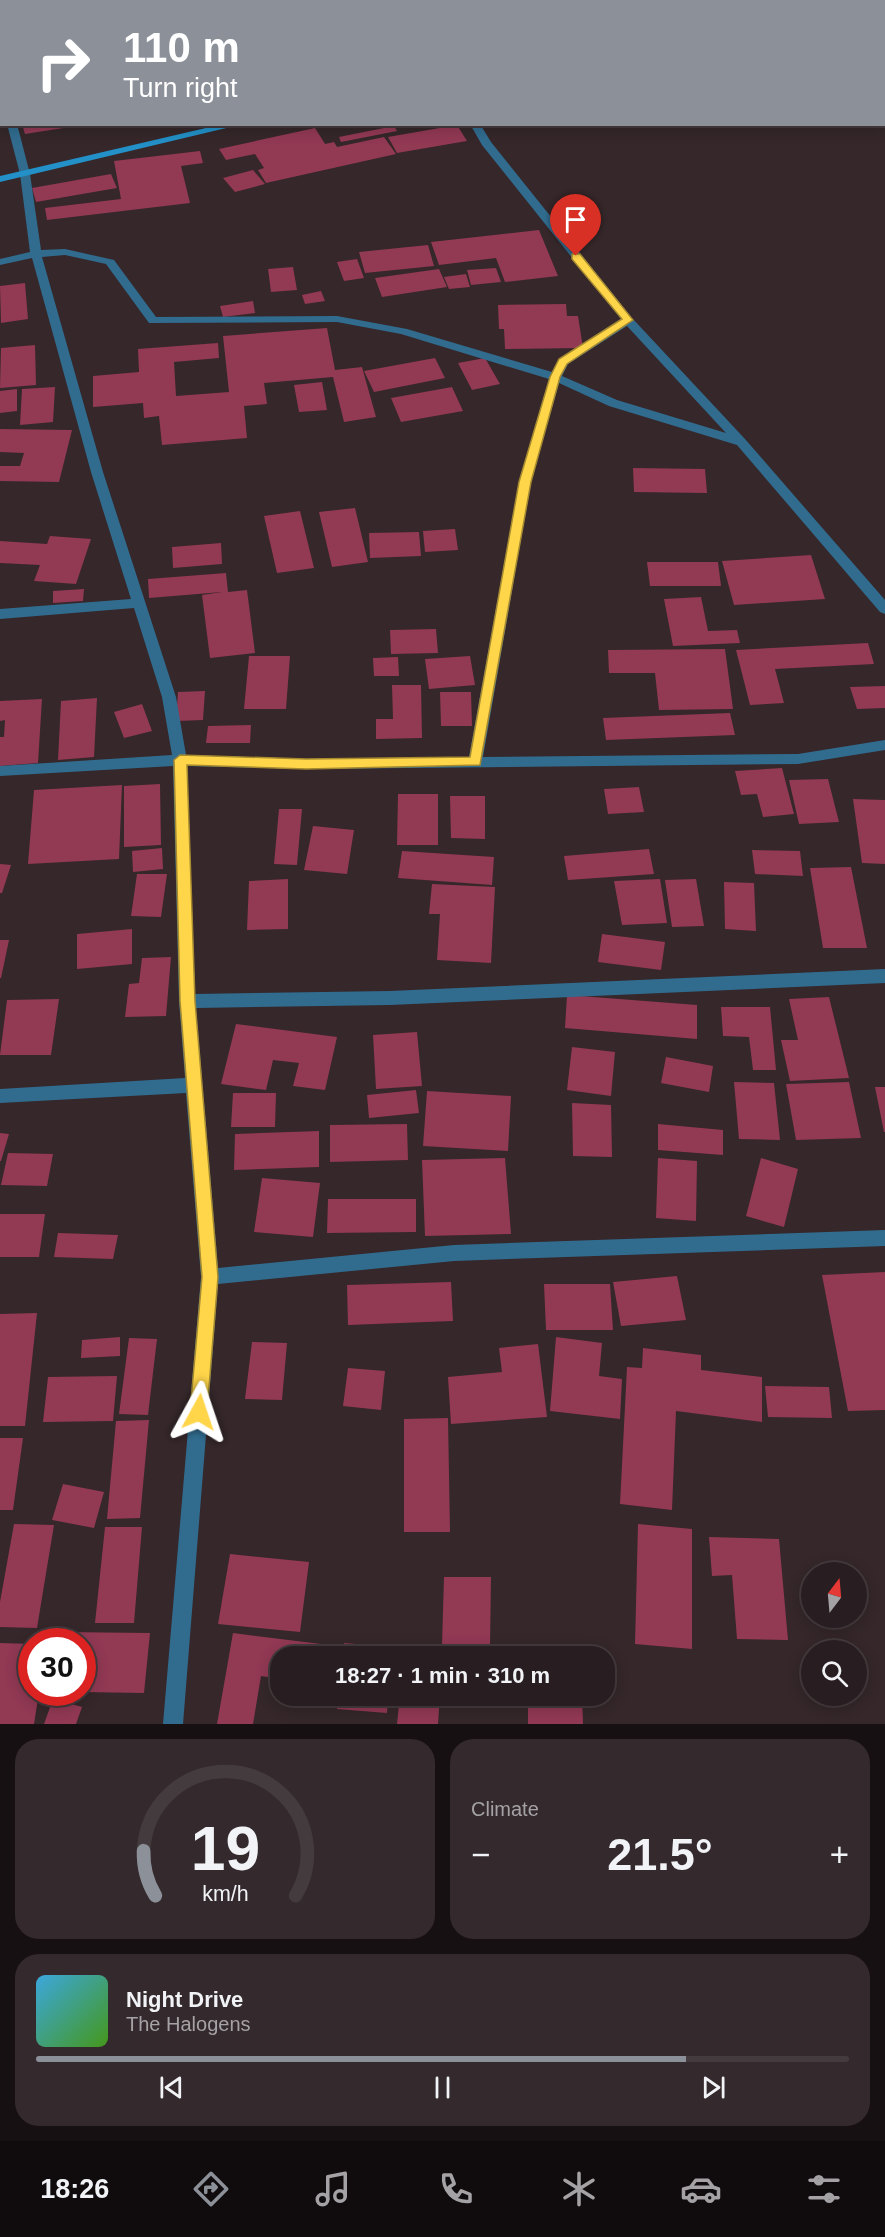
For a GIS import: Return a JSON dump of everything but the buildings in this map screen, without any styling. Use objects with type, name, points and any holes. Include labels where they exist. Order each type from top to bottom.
[{"type":"street","points":[[13,126],[25,174],[36,254],[97,472],[169,697],[180,760],[187,1001],[210,1277],[173,1724]]},
{"type":"street","points":[[0,179],[229,126]]},
{"type":"street","points":[[476,126],[493,152],[628,320],[741,442],[885,609]]},
{"type":"street","points":[[0,262],[36,254],[65,252],[110,262],[153,321],[337,319],[403,332],[555,377],[613,404],[741,442]]},
{"type":"street","points":[[475,762],[525,482],[555,377],[563,362],[628,320]]},
{"type":"street","points":[[0,614],[139,603]]},
{"type":"street","points":[[0,771],[180,760],[306,764],[798,759],[885,745]]},
{"type":"street","points":[[187,1001],[390,998],[885,976]]},
{"type":"street","points":[[0,1096],[195,1085]]},
{"type":"street","points":[[210,1277],[454,1253],[885,1238]]},
{"type":"route","points":[[199,1412],[210,1277],[187,1001],[180,760],[306,764],[475,762],[525,482],[555,377],[563,362],[628,320],[576,256]]}]
